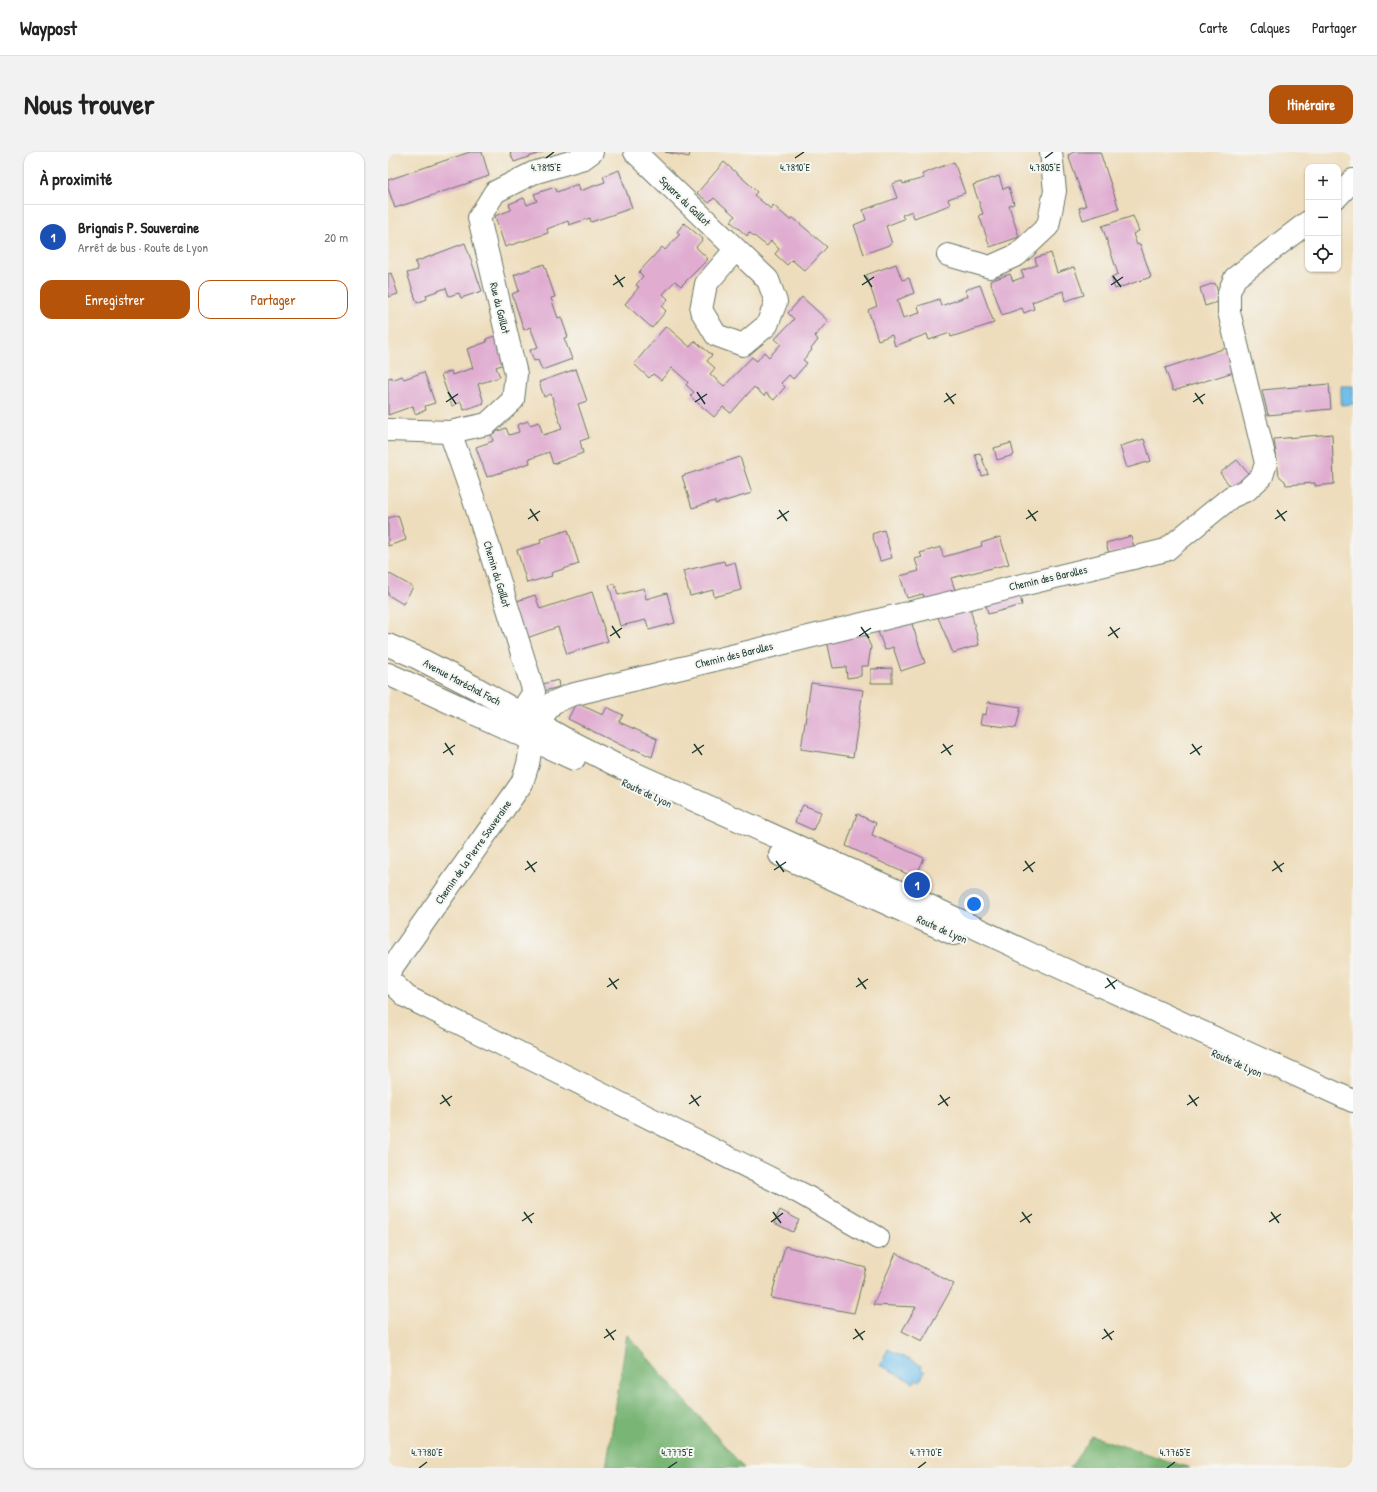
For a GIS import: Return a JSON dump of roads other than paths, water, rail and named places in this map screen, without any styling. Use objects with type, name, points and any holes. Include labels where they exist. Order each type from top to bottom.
[{"type":"street","name":"Rue du Gaillot","points":[[388,430],[450,432],[487,424],[513,400],[516,374],[479,218],[496,192],[556,159],[584,158],[592,152]]},
{"type":"street","name":"Square du Gaillot","points":[[635,152],[736,249]]},
{"type":"street","points":[[948,254],[990,266],[1017,255],[1048,226],[1055,191],[1051,152]]},
{"type":"street","points":[[1341,193],[1353,180]]},
{"type":"street","name":"Chemin des Barolles","points":[[529,725],[546,712],[552,703],[571,695],[1166,550],[1231,497],[1247,490],[1262,476],[1266,463],[1229,312],[1228,292],[1236,278],[1305,224]]},
{"type":"street","name":"Chemin du Gaillot","points":[[450,432],[475,503],[534,692],[529,725]]},
{"type":"street","points":[[388,637],[416,657]]},
{"type":"street","name":"Avenue Maréchal Foch","points":[[388,645],[416,657],[476,688],[529,725]]},
{"type":"street","name":"Avenue Maréchal Foch","points":[[388,674],[466,711],[529,725]]},
{"type":"street","name":"Chemin de la Pierre Souveraine","points":[[388,973],[522,783],[528,764],[529,725]]},
{"type":"street","name":"Route de Lyon","points":[[529,725],[904,894],[1035,956],[1353,1101]]},
{"type":"street","name":"Route de Lyon","points":[[529,725],[807,868],[1353,1116]]},
{"type":"street","points":[[388,979],[407,997],[802,1194],[878,1238]]},
{"type":"water","points":[[1341,386],[1353,386],[1353,404],[1341,405]]},
{"type":"water","points":[[888,1349],[922,1366],[921,1369],[925,1372],[920,1381],[916,1379],[914,1383],[880,1365]]},
{"type":"place","name":"Brignais P. Souveraine","points":[[917,885]]}]
